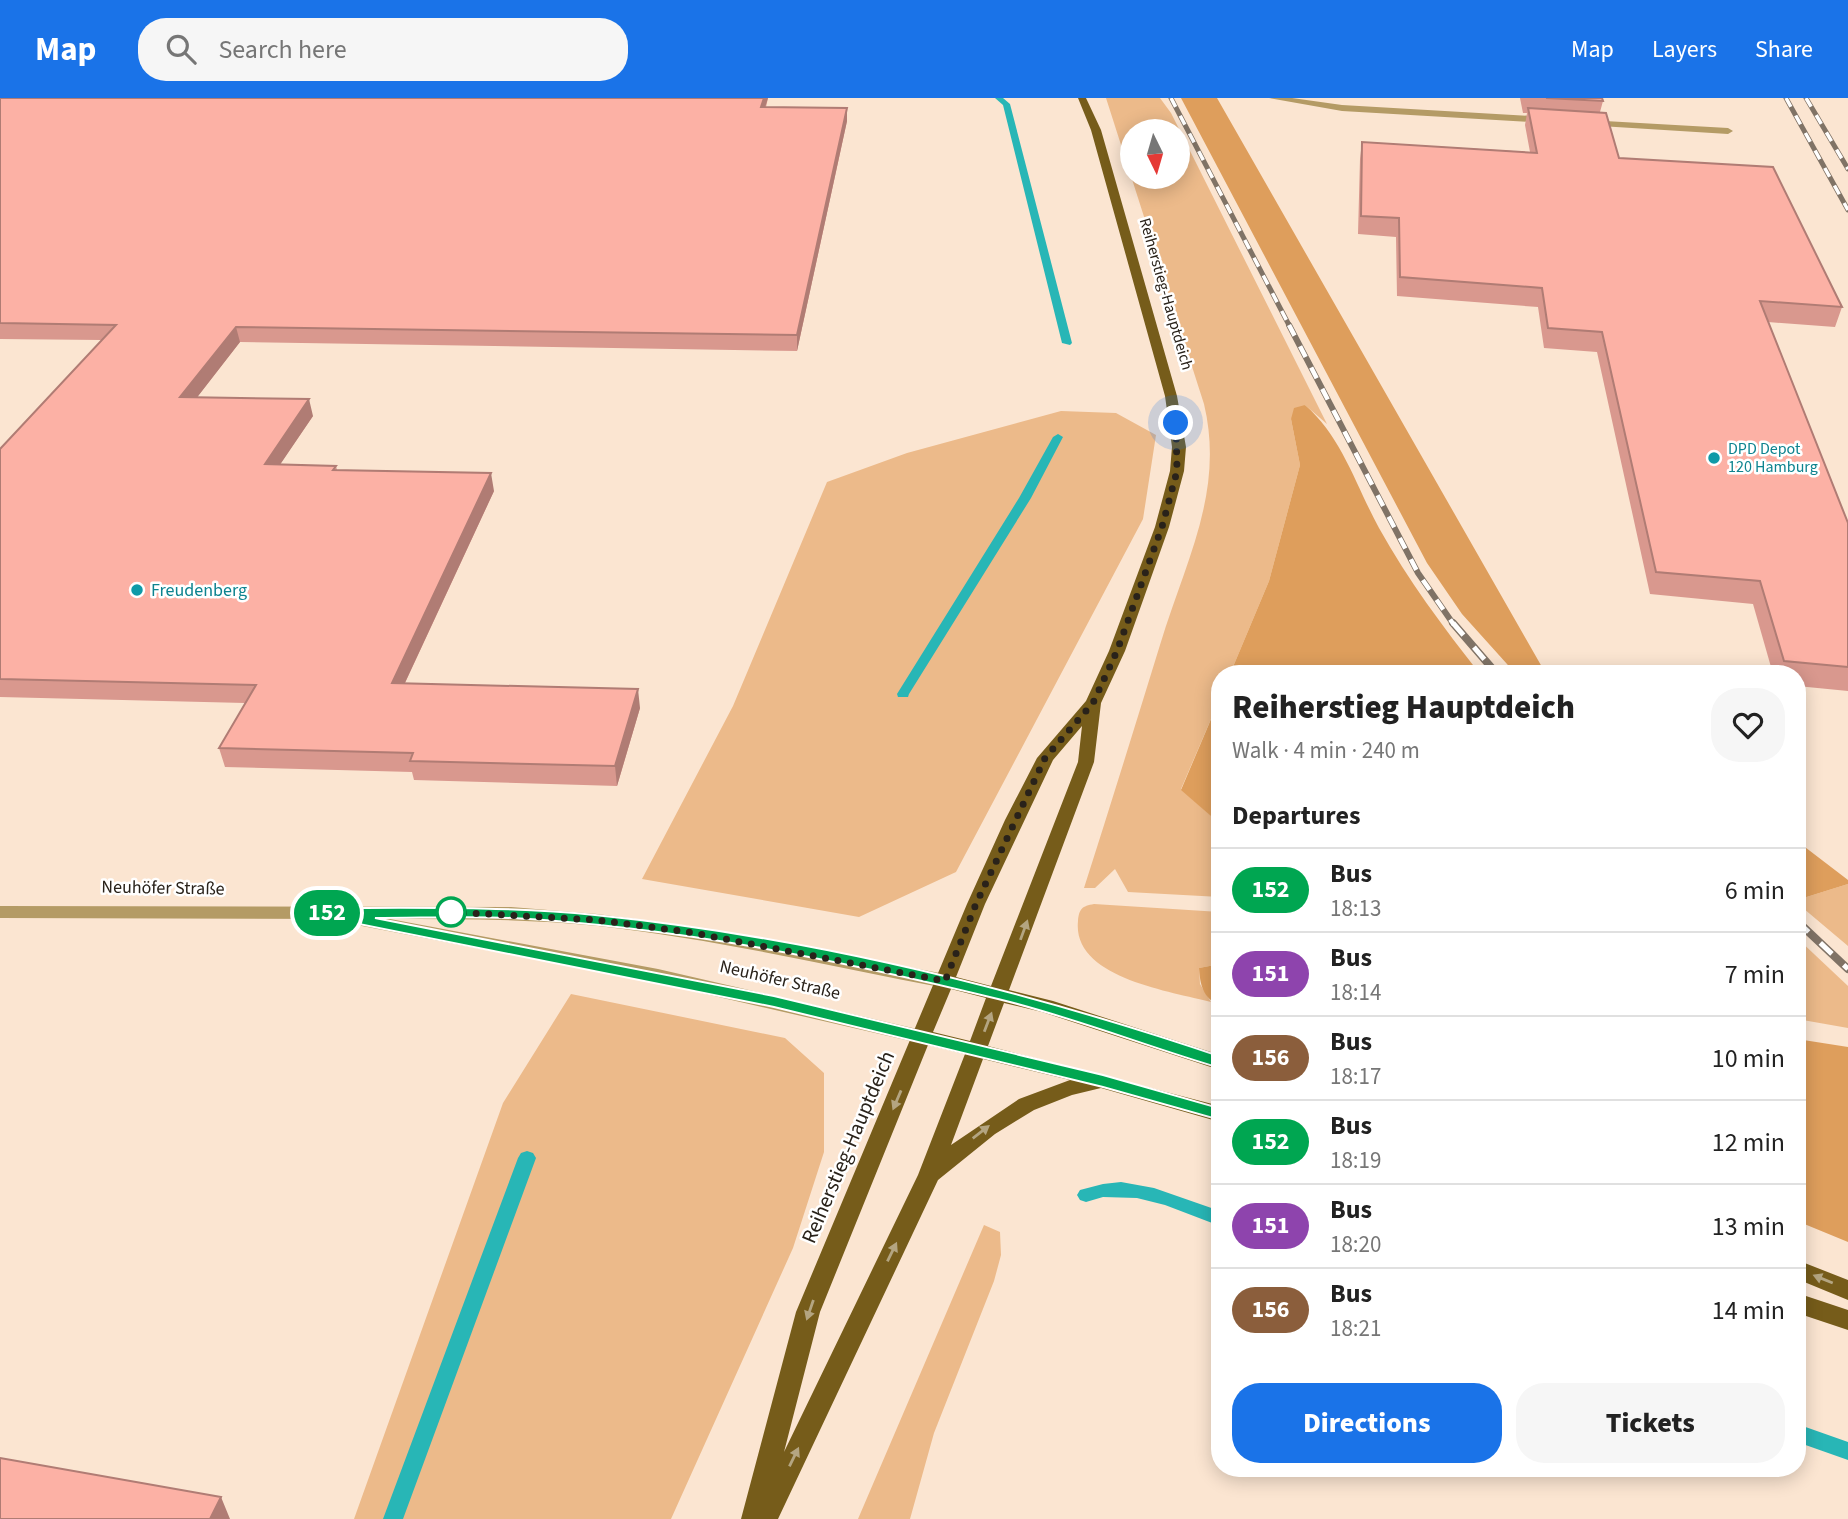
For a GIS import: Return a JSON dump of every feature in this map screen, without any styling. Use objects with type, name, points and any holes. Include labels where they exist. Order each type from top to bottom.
[{"type":"main road","name":"Reiherstieg-Hauptdeich","points":[[754,1519],[808,1312],[987,880],[1045,758],[1093,703],[1117,651],[1162,527],[1177,471],[1179,447],[1171,396],[1096,130],[1082,98]]},
{"type":"main road","name":"Reiherstieg-Hauptdeich","points":[[765,1519],[929,1175],[1086,762],[1093,703]]},
{"type":"main road","name":"Neuhöfer Straße","points":[[945,981],[1118,1028],[1211,1060]]},
{"type":"main road","name":"Neuhöfer Straße","points":[[923,1037],[1103,1081],[1211,1111]]},
{"type":"main road","points":[[929,1175],[987,1126],[1020,1107],[1050,1093],[1103,1081]]},
{"type":"main road","points":[[1806,1273],[1848,1290]]},
{"type":"main road","points":[[1806,1307],[1848,1320]]},
{"type":"street","points":[[1273,98],[1342,108],[1562,121]]},
{"type":"street","points":[[1576,122],[1728,131]]},
{"type":"street","name":"Neuhöfer Straße","points":[[0,912],[511,913],[597,920],[749,943],[945,981]]},
{"type":"street","name":"Neuhöfer Straße","points":[[325,913],[657,976],[923,1037]]},
{"type":"shaded area","points":[[1106,98],[1160,98],[1174,119],[1120,119],[1120,142]]},
{"type":"shaded area","points":[[1181,98],[1217,98],[1541,665],[1508,665],[1462,614],[1427,563]]},
{"type":"shaded area","points":[[1190,151],[1327,424],[1305,405],[1291,419],[1300,465],[1269,581],[1234,665],[1211,665],[1211,719],[1181,789],[1211,816],[1211,897],[1128,892],[1115,869],[1095,888],[1084,888],[1199,526],[1210,467],[1204,404],[1135,189],[1190,189]]},
{"type":"shaded area","points":[[1305,405],[1329,432],[1402,566],[1473,665],[1234,665],[1269,581],[1300,465],[1291,419],[1294,408]]},
{"type":"shaded area","points":[[1061,411],[1116,413],[1156,435],[1143,519],[956,872],[859,917],[642,879],[733,706],[827,482],[907,453]]},
{"type":"shaded area","points":[[1211,719],[1211,816],[1181,790]]},
{"type":"shaded area","points":[[1806,848],[1848,880],[1848,884],[1806,897]]},
{"type":"shaded area","points":[[1848,884],[1848,946],[1806,911],[1806,897]]},
{"type":"shaded area","points":[[1094,904],[1211,911],[1211,966],[1199,968],[1200,984],[1211,1002],[1150,987],[1107,969],[1091,956],[1080,940],[1079,914],[1087,906]]},
{"type":"shaded area","points":[[1806,946],[1848,986],[1848,1028],[1806,1021]]},
{"type":"shaded area","points":[[1211,966],[1211,1000],[1200,980],[1199,968]]},
{"type":"shaded area","points":[[571,994],[785,1038],[824,1073],[824,1152],[793,1248],[671,1519],[354,1519],[503,1103]]},
{"type":"shaded area","points":[[1806,1040],[1848,1047],[1848,1242],[1806,1225]]},
{"type":"shaded area","points":[[984,1225],[1000,1232],[1001,1255],[994,1281],[934,1433],[910,1519],[858,1519]]},
{"type":"building","points":[[0,98],[764,98],[761,107],[847,108],[797,335],[236,327],[180,397],[309,399],[265,464],[336,466],[333,470],[491,473],[392,683],[638,689],[615,766],[410,761],[413,753],[219,748],[256,685],[0,679],[0,449],[116,325],[0,323]]},
{"type":"building","points":[[1546,98],[1602,98],[1603,101]]},
{"type":"building","name":"DPD Depot 120 Hamburg","points":[[1528,108],[1606,113],[1619,158],[1773,167],[1842,307],[1760,301],[1848,523],[1848,667],[1784,661],[1760,581],[1656,572],[1602,332],[1548,328],[1542,288],[1400,277],[1399,218],[1361,216],[1362,142],[1537,153]]},
{"type":"building","points":[[0,1458],[221,1497],[210,1519],[0,1519]]},
{"type":"waterway","points":[[999,98],[1006,104],[1067,343]]},
{"type":"waterway","points":[[903,694],[1025,498],[1058,437]]},
{"type":"waterway","points":[[393,1519],[527,1158]]},
{"type":"waterway","points":[[1086,1195],[1103,1190],[1137,1191],[1171,1200],[1211,1216]]},
{"type":"waterway","points":[[1806,1436],[1848,1451]]},
{"type":"railway","points":[[1171,98],[1290,327]]},
{"type":"railway","points":[[1786,98],[1848,210]]},
{"type":"railway","points":[[1806,98],[1848,169]]},
{"type":"railway","points":[[1289,325],[1418,573],[1454,625]]},
{"type":"railway","points":[[1453,623],[1489,665]]},
{"type":"railway","points":[[1806,929],[1848,969]]},
{"type":"bus line","name":"152","points":[[1211,1060],[1118,1028],[999,994],[836,958],[688,932],[597,920],[511,913],[325,913],[774,1001],[1103,1081],[1211,1111]]},
{"type":"place","name":"DPD Depot 120 Hamburg","points":[[1714,458]]},
{"type":"place","name":"Freudenberg","points":[[137,590]]},
{"type":"route","points":[[451,912],[511,913],[597,920],[688,932],[836,958],[945,981],[976,904],[1045,758],[1093,703],[1117,651],[1162,527],[1177,471],[1179,447],[1176,423]]}]
